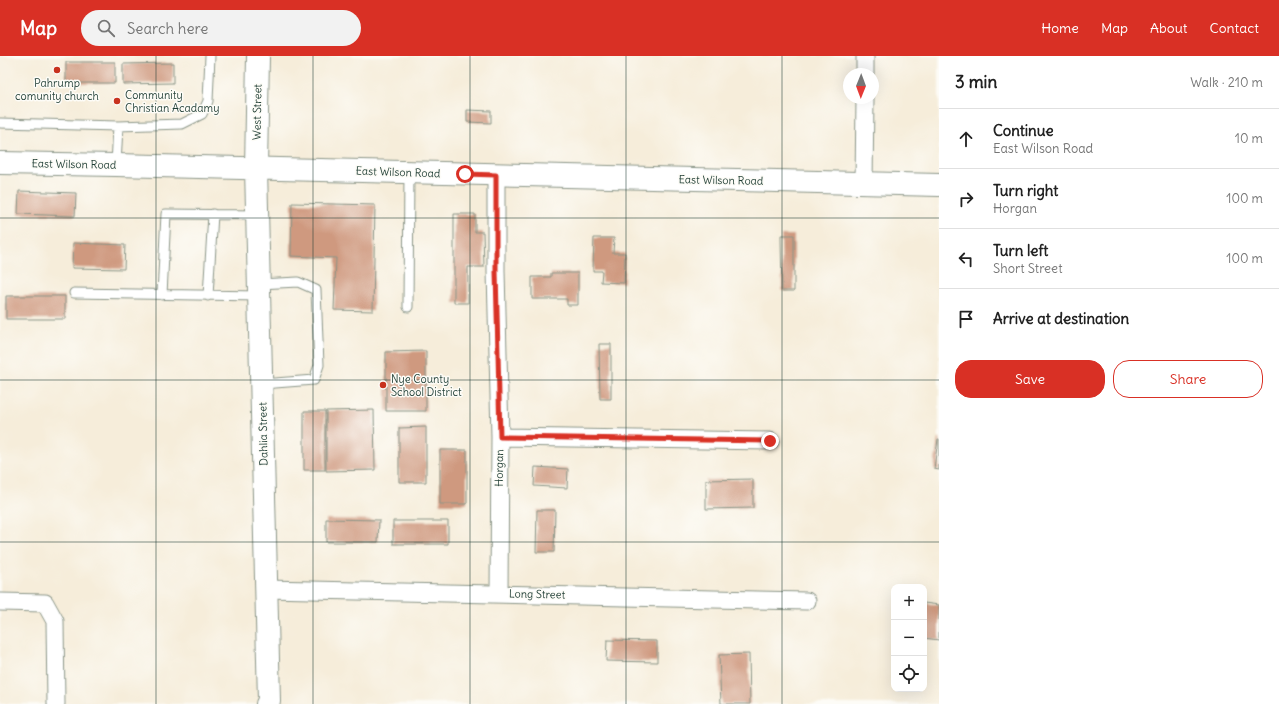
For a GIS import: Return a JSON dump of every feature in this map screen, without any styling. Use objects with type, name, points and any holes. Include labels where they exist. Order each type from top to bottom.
[{"type":"street","name":"West Street","points":[[256,168],[258,56]]},
{"type":"street","points":[[865,56],[865,68]]},
{"type":"street","points":[[864,184],[865,104]]},
{"type":"street","name":"East Wilson Road","points":[[0,163],[116,164],[496,175],[939,185]]},
{"type":"street","name":"Dahlia Street","points":[[256,168],[268,702]]},
{"type":"street","name":"Horgan","points":[[496,175],[496,279],[500,437],[499,593]]},
{"type":"street","points":[[500,437],[770,441]]},
{"type":"street","name":"Long Street","points":[[266,589],[807,601]]},
{"type":"street","points":[[0,602],[45,603],[55,621],[56,704]]},
{"type":"lane","points":[[0,123],[118,126],[182,124],[202,114],[208,102],[210,56]]},
{"type":"lane","points":[[116,164],[118,126]]},
{"type":"lane","points":[[408,307],[409,172]]},
{"type":"lane","points":[[162,295],[166,214],[258,215]]},
{"type":"lane","points":[[208,296],[213,214]]},
{"type":"lane","points":[[74,293],[208,296],[259,290],[298,282],[316,290],[319,365],[314,380],[262,384]]},
{"type":"building","points":[[66,62],[115,62],[115,83],[66,83]]},
{"type":"building","points":[[173,63],[173,83],[123,84],[123,64]]},
{"type":"building","points":[[467,110],[491,111],[491,123],[467,122]]},
{"type":"building","points":[[19,191],[76,193],[75,216],[18,214]]},
{"type":"building","points":[[292,203],[375,205],[373,311],[334,310],[336,258],[291,256]]},
{"type":"building","points":[[454,214],[475,214],[475,232],[483,232],[484,267],[468,267],[468,303],[454,303]]},
{"type":"building","points":[[781,235],[794,235],[794,291],[782,291]]},
{"type":"building","points":[[594,238],[614,238],[613,253],[625,253],[624,283],[601,282],[602,271],[593,271]]},
{"type":"building","points":[[73,243],[125,245],[124,269],[72,268]]},
{"type":"building","points":[[551,273],[578,273],[578,305],[567,305],[567,299],[532,299],[532,277],[551,277]]},
{"type":"building","points":[[6,296],[65,296],[65,319],[6,319]]},
{"type":"building","points":[[599,344],[611,344],[611,399],[600,399]]},
{"type":"building","points":[[426,351],[426,411],[386,411],[386,352]]},
{"type":"building","points":[[374,410],[375,470],[326,471],[326,411]]},
{"type":"building","points":[[304,411],[325,411],[325,470],[304,470]]},
{"type":"building","points":[[426,427],[426,482],[399,482],[399,428]]},
{"type":"building","points":[[939,439],[939,470],[934,469]]},
{"type":"building","points":[[440,450],[467,450],[467,504],[440,504]]},
{"type":"building","points":[[535,467],[568,469],[567,488],[534,486]]},
{"type":"building","points":[[753,479],[753,508],[706,509],[706,480]]},
{"type":"building","points":[[537,510],[555,510],[554,552],[536,552]]},
{"type":"building","points":[[326,519],[379,520],[378,542],[326,542]]},
{"type":"building","points":[[393,521],[448,521],[448,544],[393,544]]},
{"type":"building","points":[[927,603],[939,605],[939,640],[927,638]]},
{"type":"building","points":[[607,640],[657,641],[657,662],[606,661]]},
{"type":"building","points":[[749,654],[750,704],[721,704],[719,655]]},
{"type":"place","name":"Pahrump comunity church","points":[[57,70]]},
{"type":"place","name":"Community Christian Acadamy","points":[[117,101]]},
{"type":"place","name":"Nye County School District","points":[[383,385]]},
{"type":"route","points":[[465,174],[496,175],[496,271],[500,437],[770,441]]}]
